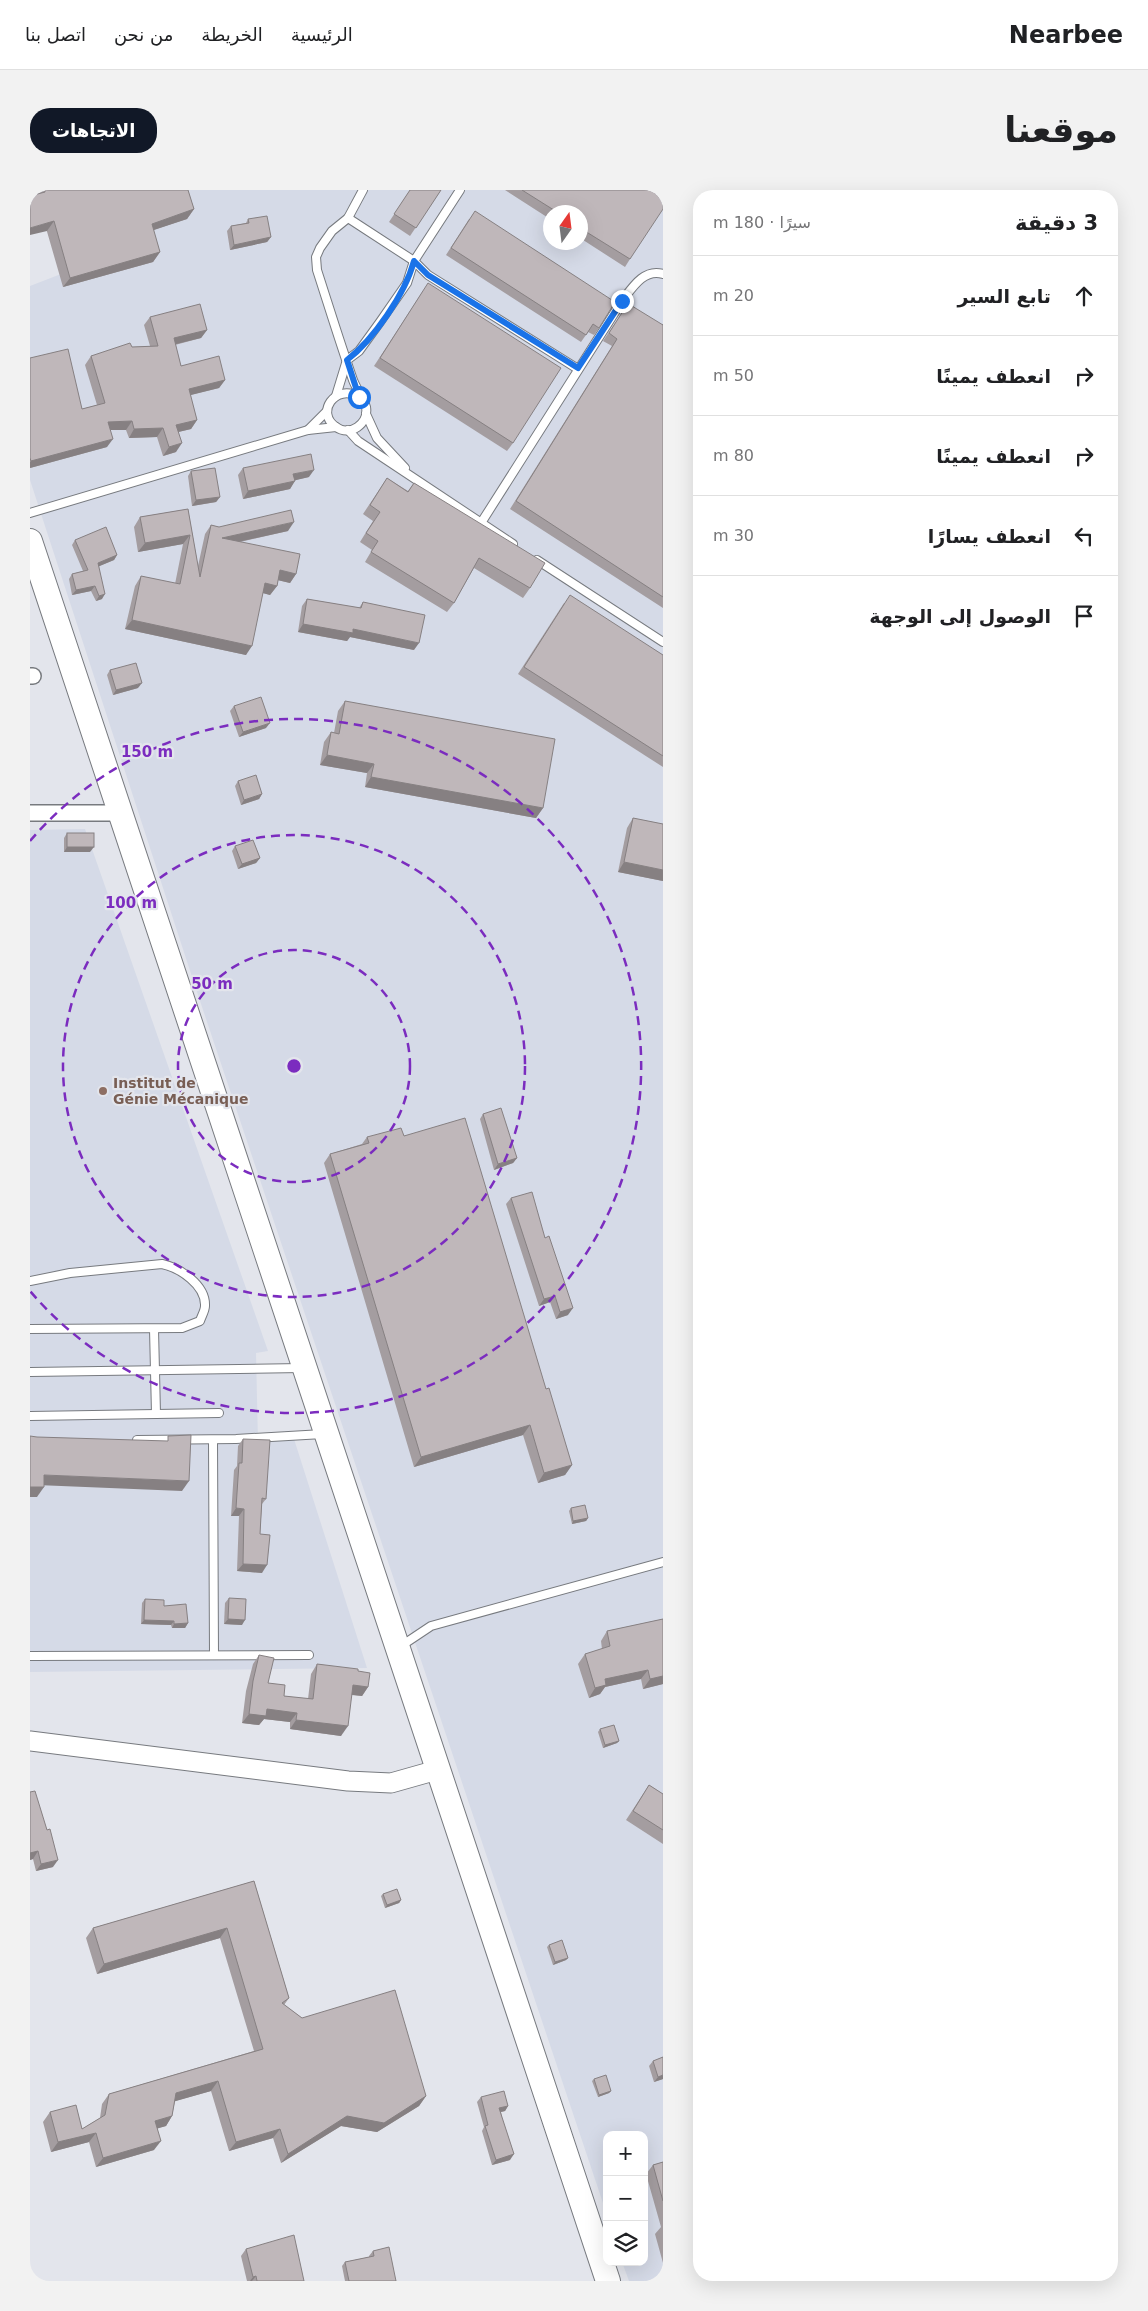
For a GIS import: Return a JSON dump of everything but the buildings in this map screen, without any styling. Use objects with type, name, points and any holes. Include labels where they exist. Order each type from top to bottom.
[{"type":"main road","points":[[30,541],[608,2281]]},
{"type":"street","points":[[30,813],[120,813]]},
{"type":"street","points":[[30,1741],[348,1781],[392,1783],[437,1770]]},
{"type":"lane","points":[[363,190],[348,218],[332,231],[320,248],[316,257],[317,270],[366,414],[381,443],[423,484]]},
{"type":"lane","points":[[336,427],[331,422],[328,411],[329,405],[336,396],[347,360],[359,351],[407,282],[414,261],[460,190]]},
{"type":"lane","points":[[348,218],[414,261],[428,275],[578,368]]},
{"type":"lane","points":[[481,523],[608,320],[636,282],[647,275],[663,274]]},
{"type":"lane","points":[[336,396],[347,392],[359,397]]},
{"type":"lane","points":[[308,430],[328,411]]},
{"type":"lane","points":[[30,513],[308,430],[336,427],[348,430],[360,426],[366,414]]},
{"type":"lane","points":[[348,430],[358,441],[522,550]]},
{"type":"lane","points":[[530,555],[663,642]]},
{"type":"lane","points":[[30,1281],[70,1273],[162,1264],[174,1267],[191,1279],[204,1297],[205,1308],[200,1321],[182,1328],[30,1329]]},
{"type":"lane","points":[[154,1329],[156,1414]]},
{"type":"lane","points":[[30,1372],[304,1368]]},
{"type":"lane","points":[[30,1416],[218,1413]]},
{"type":"lane","points":[[126,1440],[214,1440],[326,1434]]},
{"type":"lane","points":[[214,1440],[214,1655]]},
{"type":"lane","points":[[397,1649],[431,1626],[663,1562]]},
{"type":"lane","points":[[30,1656],[309,1655]]},
{"type":"shaded area","points":[[30,190],[663,190],[663,2281],[629,2281],[623,2266],[648,2266],[648,2131],[603,2131],[603,2203],[195,986],[30,480],[30,286],[61,274],[40,206],[30,208]]},
{"type":"shaded area","name":"Institut de Génie Mécanique","points":[[85,829],[268,1351],[256,1353],[258,1443],[294,1439],[367,1668],[30,1672],[30,830]]},
{"type":"place","name":"Institut de Génie Mécanique","points":[[103,1091]]},
{"type":"route","points":[[359,397],[347,360],[359,351],[380,322],[407,282],[414,261],[428,275],[578,368],[622,301]]}]
